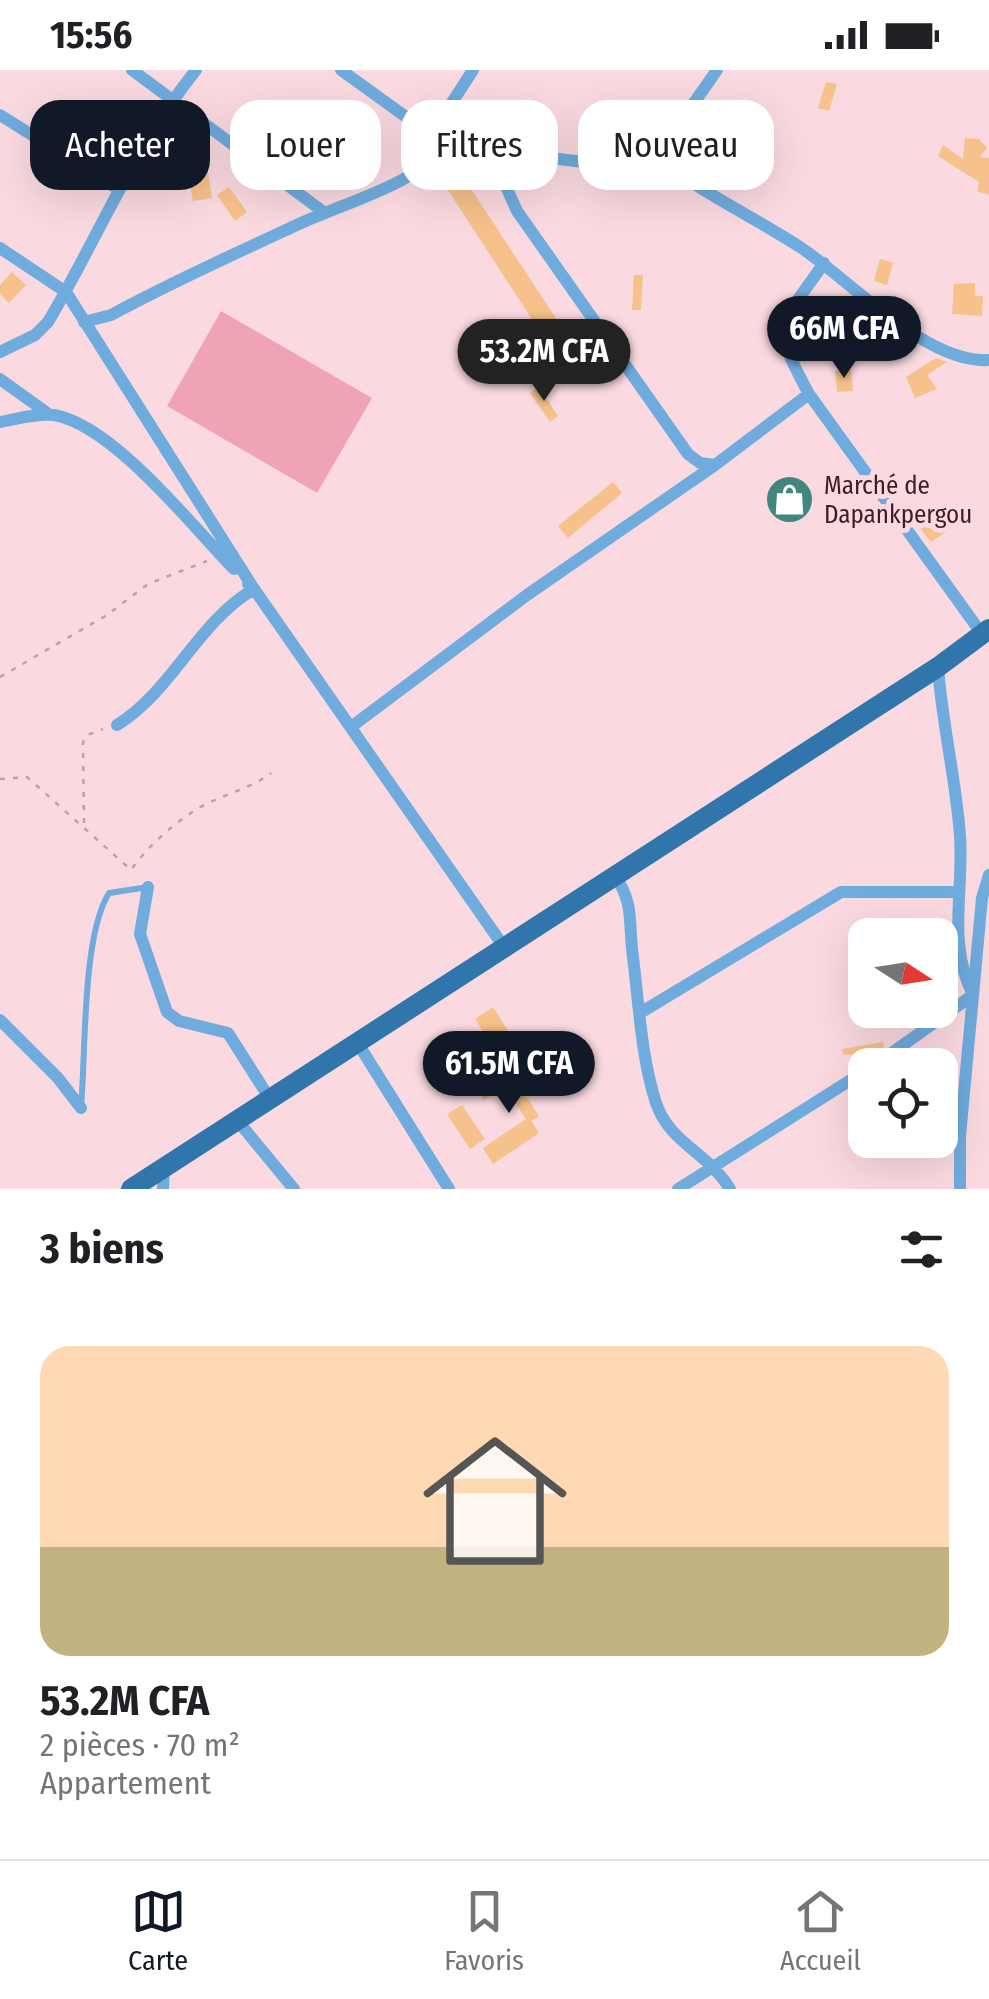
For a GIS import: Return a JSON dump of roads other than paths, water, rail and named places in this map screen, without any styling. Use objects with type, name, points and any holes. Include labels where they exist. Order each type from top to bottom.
[{"type":"main road","points":[[131,1189],[163,1179],[237,1120],[938,667],[986,632]]},
{"type":"street","points":[[132,70],[169,100]]},
{"type":"street","points":[[173,100],[196,70]]},
{"type":"street","points":[[341,70],[401,113]]},
{"type":"street","points":[[454,100],[473,70]]},
{"type":"street","points":[[696,100],[717,70]]},
{"type":"street","points":[[0,115],[30,134]]},
{"type":"street","points":[[210,130],[325,213]]},
{"type":"street","points":[[84,322],[111,315],[325,213],[401,182]]},
{"type":"street","points":[[0,352],[35,334],[66,292],[117,190]]},
{"type":"street","points":[[508,190],[517,211],[688,454],[700,464],[715,465]]},
{"type":"street","points":[[710,190],[824,262],[918,334],[958,356],[989,360]]},
{"type":"street","points":[[0,248],[66,292],[254,589],[504,946]]},
{"type":"street","points":[[824,262],[783,326],[782,344],[809,394],[986,632]]},
{"type":"street","points":[[0,379],[50,414],[72,421],[105,442],[254,589]]},
{"type":"street","points":[[350,727],[809,394]]},
{"type":"street","points":[[0,422],[50,414]]},
{"type":"street","points":[[117,725],[144,708],[221,616],[254,589]]},
{"type":"street","points":[[938,667],[960,837],[959,954],[973,995]]},
{"type":"street","points":[[615,875],[631,904],[640,1012],[656,1104],[670,1133],[716,1165],[730,1189]]},
{"type":"street","points":[[960,1189],[960,1136],[973,995],[982,898],[989,876]]},
{"type":"street","points":[[148,887],[140,934],[167,1012],[178,1021],[228,1034],[270,1099]]},
{"type":"street","points":[[640,1012],[842,892],[958,892]]},
{"type":"street","points":[[898,1048],[973,995]]},
{"type":"street","points":[[0,1020],[58,1078],[81,1108]]},
{"type":"street","points":[[357,1042],[449,1189]]},
{"type":"street","points":[[678,1189],[848,1082]]},
{"type":"street","points":[[237,1120],[294,1189]]},
{"type":"lane","points":[[81,1108],[90,971],[100,907],[109,893],[148,887]]},
{"type":"place","name":"Marché de Dapankpergou","points":[[789,500]]}]
